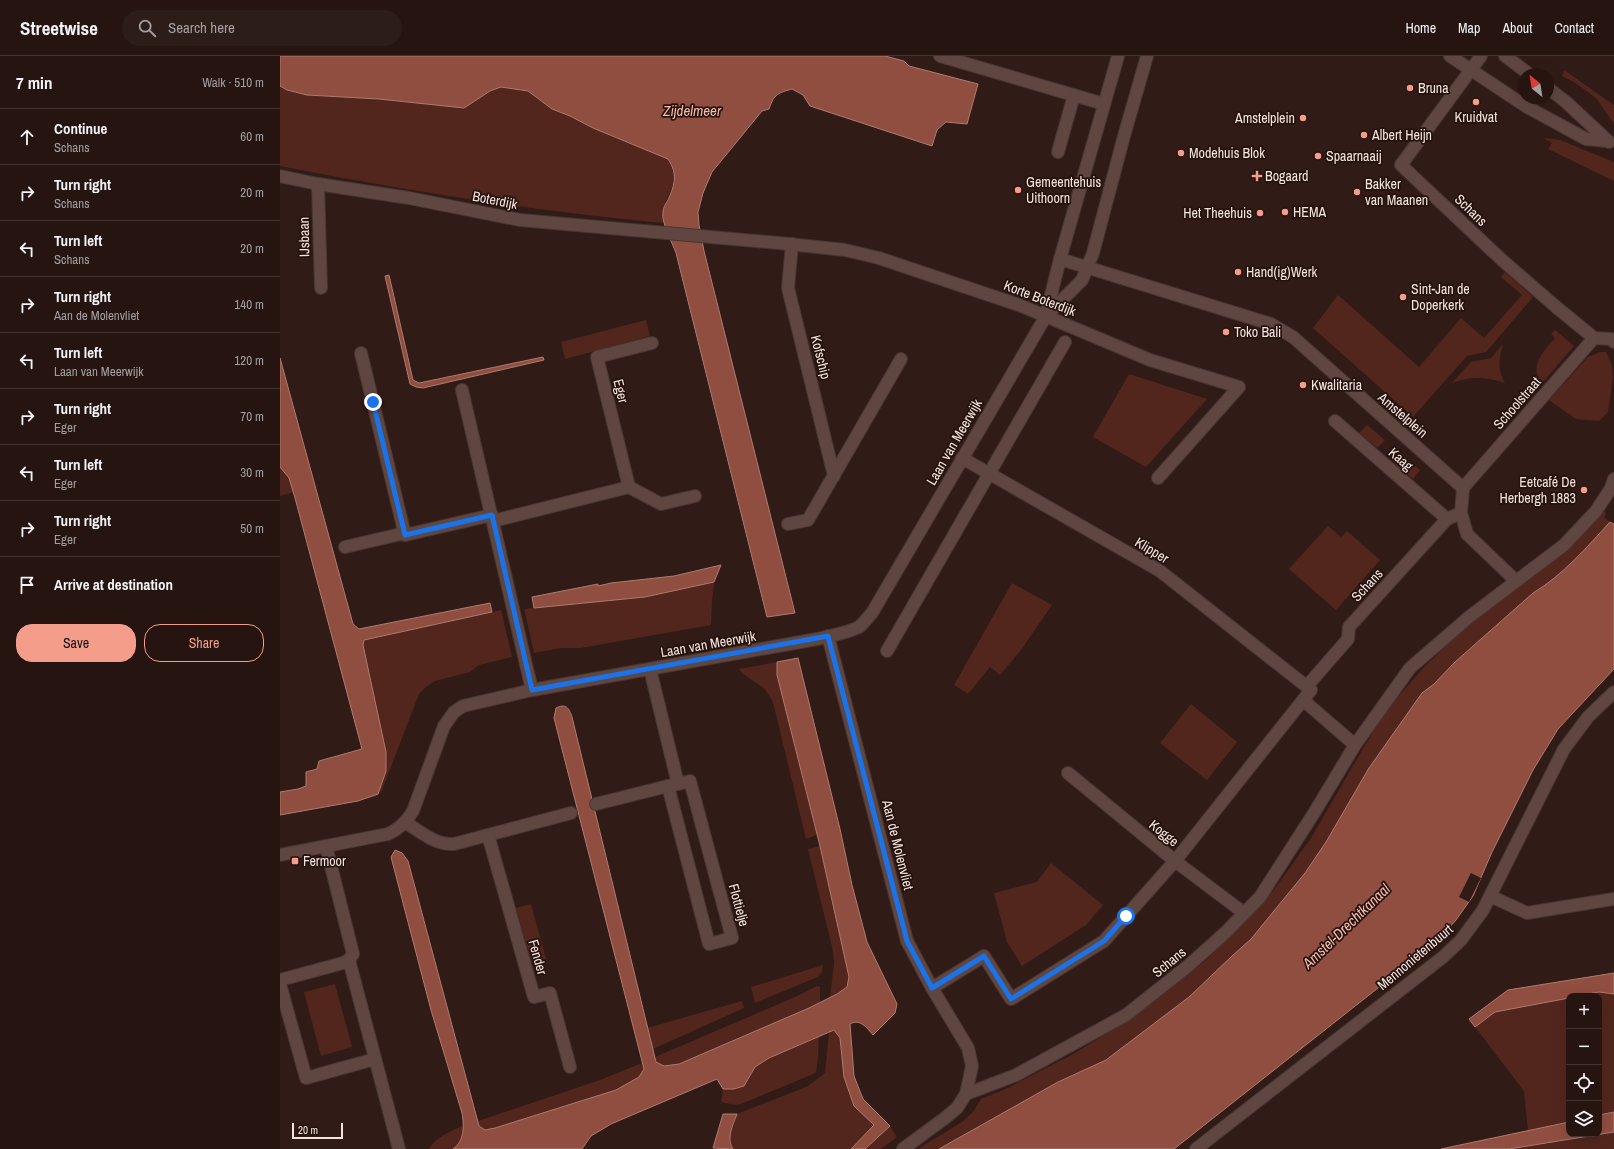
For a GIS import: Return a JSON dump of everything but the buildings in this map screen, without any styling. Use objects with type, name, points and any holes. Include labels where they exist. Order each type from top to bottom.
[{"type":"street","points":[[940,56],[1104,104]]},
{"type":"street","name":"Laan van Meerwijk","points":[[1046,316],[1060,259],[1118,56]]},
{"type":"street","name":"Laan van Meerwijk","points":[[280,855],[388,834],[398,829],[413,811],[444,726],[454,712],[463,706],[532,690],[828,636],[859,627],[872,613],[1046,316],[1082,280],[1093,253],[1147,56]]},
{"type":"street","points":[[1450,56],[1470,71],[1527,107],[1586,139],[1611,143]]},
{"type":"street","name":"Schans","points":[[1481,56],[1398,166],[1458,218],[1502,260],[1594,338],[1611,340],[1614,342]]},
{"type":"street","points":[[1505,56],[1521,68]]},
{"type":"street","points":[[1554,93],[1611,143]]},
{"type":"street","points":[[1058,152],[1074,95]]},
{"type":"street","name":"Boterdijk","points":[[280,176],[318,184],[409,198],[520,220],[706,236]]},
{"type":"street","name":"IJsbaan","points":[[318,184],[320,288]]},
{"type":"street","name":"Korte Boterdijk","points":[[706,236],[845,250],[879,258],[1019,305],[1150,360],[1239,387],[1158,478]]},
{"type":"street","name":"Kofschip","points":[[792,244],[788,288],[834,476]]},
{"type":"street","name":"Amstelplein","points":[[1060,259],[1271,324],[1293,337],[1463,488]]},
{"type":"street","name":"Schoolstraat","points":[[1463,488],[1594,338]]},
{"type":"street","points":[[887,651],[1065,342]]},
{"type":"street","name":"Eger","points":[[629,487],[597,358],[652,343]]},
{"type":"street","points":[[361,353],[404,533]]},
{"type":"street","points":[[788,524],[808,520],[901,359]]},
{"type":"street","points":[[462,390],[532,690]]},
{"type":"street","name":"Kaag","points":[[1335,420],[1447,519]]},
{"type":"street","name":"Klipper","points":[[962,458],[1160,571],[1309,688]]},
{"type":"street","name":"Schans","points":[[966,1094],[1016,1075],[1126,1015],[1188,966],[1226,932],[1260,897],[1314,813],[1355,745],[1410,668],[1470,617],[1564,545],[1596,511],[1611,488],[1614,479]]},
{"type":"street","points":[[345,547],[404,533],[405,535],[492,518],[629,487],[662,504],[695,496]]},
{"type":"street","points":[[1463,488],[1461,513],[1467,534],[1516,581]]},
{"type":"street","name":"Schans","points":[[932,988],[984,956],[1011,999],[1104,941],[1175,860],[1303,700],[1309,688],[1348,639],[1349,627],[1447,519],[1461,513]]},
{"type":"street","name":"Aan de Molenvliet","points":[[828,636],[907,941],[932,988],[968,1048],[972,1066],[966,1094]]},
{"type":"street","name":"Flottielje","points":[[650,669],[673,785],[709,944],[732,938],[690,781],[673,785]]},
{"type":"street","name":"Mennonietenbuurt","points":[[1196,1149],[1443,957],[1462,940],[1476,922],[1490,896],[1564,749],[1588,717],[1614,692]]},
{"type":"street","points":[[1303,700],[1355,745]]},
{"type":"street","name":"Kogge","points":[[1068,773],[1175,860],[1244,913]]},
{"type":"street","points":[[596,804],[673,785]]},
{"type":"street","points":[[405,822],[433,840],[443,844],[454,844],[571,813]]},
{"type":"street","name":"Fender","points":[[488,835],[534,997],[550,993],[570,1067]]},
{"type":"street","points":[[280,980],[343,963],[349,960],[353,954],[326,846]]},
{"type":"street","points":[[1490,896],[1527,913],[1614,899]]},
{"type":"street","points":[[349,960],[399,1149]]},
{"type":"street","points":[[280,984],[306,1078],[375,1059]]},
{"type":"street","points":[[904,1149],[957,1108],[966,1094]]},
{"type":"shaded area","points":[[1564,70],[1614,105],[1614,122],[1596,98],[1574,82],[1562,76]]},
{"type":"shaded area","points":[[280,86],[287,90],[307,95],[379,99],[464,108],[490,91],[501,87],[528,91],[552,109],[570,116],[593,128],[668,159],[672,166],[674,179],[663,210],[664,223],[567,213],[471,199],[375,184],[280,166]]},
{"type":"shaded area","points":[[1544,138],[1560,140],[1614,162],[1614,181],[1548,149],[1552,143]]},
{"type":"shaded area","points":[[1505,272],[1533,297],[1486,352],[1467,356],[1413,417],[1313,328],[1338,295],[1419,367],[1461,318],[1484,338],[1522,295],[1501,277]]},
{"type":"shaded area","points":[[646,320],[650,336],[565,359],[561,342]]},
{"type":"shaded area","points":[[1555,330],[1574,346],[1543,382],[1539,377],[1537,365],[1543,353],[1555,338],[1551,334]]},
{"type":"shaded area","points":[[1503,344],[1500,354],[1500,369],[1505,383],[1491,379],[1472,378],[1452,383],[1471,362],[1491,358]]},
{"type":"shaded area","points":[[1600,352],[1606,352],[1612,365],[1613,377],[1608,412],[1599,421],[1576,419],[1549,400],[1588,357]]},
{"type":"shaded area","points":[[1129,374],[1207,399],[1146,467],[1093,437]]},
{"type":"shaded area","points":[[1367,425],[1385,440],[1377,448],[1359,433]]},
{"type":"shaded area","points":[[1401,455],[1420,470],[1413,479],[1393,462]]},
{"type":"shaded area","points":[[280,467],[289,478],[294,492],[280,496]]},
{"type":"shaded area","points":[[1602,510],[1606,513],[1604,517],[1610,522],[1583,551],[1554,578],[1533,593],[1455,662],[1434,684],[1422,693],[1369,768],[1326,842],[1305,873],[1251,939],[1189,997],[1106,1060],[1058,1082],[939,1149],[918,1149],[962,1122],[973,1112],[981,1099],[1008,1088],[1075,1053],[1135,1016],[1205,961],[1250,917],[1276,887],[1311,838],[1375,728],[1395,700],[1426,665],[1449,643]]},
{"type":"shaded area","points":[[1328,526],[1341,537],[1347,531],[1380,560],[1336,610],[1289,569]]},
{"type":"shaded area","points":[[714,582],[711,625],[581,648],[561,648],[534,653],[524,609],[645,597]]},
{"type":"shaded area","points":[[1012,583],[1052,605],[1021,650],[1000,675],[990,667],[968,694],[954,685]]},
{"type":"shaded area","points":[[501,610],[512,657],[479,665],[470,672],[435,681],[426,687],[419,694],[382,790],[377,796],[358,801],[378,794],[363,645],[364,640]]},
{"type":"shaded area","points":[[777,662],[777,675],[817,835],[806,839],[773,702],[765,689],[742,673],[739,669]]},
{"type":"shaded area","points":[[1191,704],[1237,742],[1207,780],[1160,743]]},
{"type":"shaded area","points":[[820,846],[849,977],[847,987],[830,998],[834,963],[833,951],[808,849]]},
{"type":"shaded area","points":[[1051,863],[1103,905],[1086,925],[1022,966],[1007,942],[994,893],[1037,882]]},
{"type":"shaded area","points":[[531,904],[546,959],[532,963],[516,908]]},
{"type":"shaded area","points":[[823,965],[822,972],[818,977],[755,1003],[751,987]]},
{"type":"shaded area","points":[[335,984],[352,1047],[321,1056],[304,992]]},
{"type":"shaded area","points":[[817,986],[820,987],[820,1003],[678,1064],[664,1066],[656,1062],[655,1057],[795,997]]},
{"type":"shaded area","points":[[1599,992],[1614,994],[1614,1112],[1602,1114],[1602,993],[1594,993]]},
{"type":"shaded area","points":[[1566,999],[1566,1123],[1528,1131],[1524,1091],[1475,1027],[1494,1012]]},
{"type":"shaded area","points":[[742,1001],[744,1008],[653,1049],[647,1028]]},
{"type":"shaded area","points":[[834,1030],[840,1038],[844,1077],[854,1106],[875,1125],[851,1149],[733,1149],[730,1136],[737,1114],[808,1086],[825,1073],[829,1032]]},
{"type":"shaded area","points":[[819,1037],[816,1072],[741,1104],[735,1105],[721,1102],[723,1089],[734,1089],[744,1086],[755,1067],[769,1058]]},
{"type":"shaded area","points":[[642,1063],[644,1069],[639,1077],[616,1090],[495,1128],[485,1130],[479,1126],[478,1121],[600,1080]]},
{"type":"shaded area","points":[[464,1125],[462,1137],[453,1149],[429,1149],[435,1141]]},
{"type":"shaded area","points":[[890,1126],[897,1137],[881,1149],[865,1149]]},
{"type":"shaded area","points":[[1614,1132],[1614,1149],[1509,1149],[1583,1137],[1602,1137],[1602,1134]]},
{"type":"water","name":"Zijdelmeer","points":[[280,56],[885,56],[904,61],[909,66],[978,84],[967,124],[946,122],[937,130],[932,146],[810,106],[803,95],[792,89],[783,92],[775,97],[769,109],[762,111],[712,172],[703,193],[698,212],[704,251],[795,613],[767,617],[676,253],[664,221],[664,209],[674,184],[673,169],[668,159],[593,128],[570,116],[552,109],[528,91],[501,87],[490,91],[464,108],[379,99],[307,95],[287,90],[280,86]]},
{"type":"water","points":[[389,275],[413,380],[419,383],[543,357],[544,360],[423,388],[410,384],[385,276]]},
{"type":"water","points":[[280,358],[353,624],[359,629],[490,603],[492,612],[364,640],[363,645],[386,752],[386,771],[378,794],[358,801],[280,815],[280,792],[306,786],[306,772],[317,769],[319,761],[362,749],[295,498],[289,478],[280,467]]},
{"type":"water","name":"Amstel-Drechtkanaal","points":[[1610,522],[1614,524],[1614,669],[1558,729],[1533,770],[1492,852],[1473,896],[1456,920],[1435,943],[1174,1149],[939,1149],[1058,1082],[1106,1060],[1189,997],[1251,939],[1305,873],[1326,842],[1369,768],[1422,693],[1434,684],[1455,662],[1533,593],[1564,569]]},
{"type":"water","points":[[721,565],[714,582],[645,597],[534,608],[532,597],[598,584],[598,586],[611,583],[674,576]]},
{"type":"water","points":[[798,658],[867,942],[897,1004],[895,1013],[873,1035],[860,1023],[854,1022],[850,1024],[854,1076],[863,1099],[890,1126],[865,1149],[851,1149],[874,1125],[854,1106],[844,1077],[840,1038],[834,1030],[769,1058],[755,1067],[744,1086],[734,1089],[723,1089],[717,1079],[611,1124],[591,1136],[582,1149],[453,1149],[462,1137],[462,1113],[431,1010],[391,857],[395,850],[402,853],[408,861],[479,1126],[485,1130],[495,1128],[616,1090],[639,1077],[644,1069],[554,718],[556,708],[562,706],[567,707],[572,717],[656,1062],[664,1066],[679,1064],[809,1008],[837,994],[847,987],[849,977],[820,846],[777,675],[777,662]]},
{"type":"water","points":[[1614,973],[1614,994],[1599,992],[1566,993],[1566,999],[1495,1012],[1475,1027],[1469,1019],[1508,990]]},
{"type":"water","points":[[1614,1112],[1614,1132],[1602,1134],[1602,1114]]},
{"type":"water","points":[[723,1114],[737,1114],[730,1136],[733,1149],[713,1148]]},
{"type":"water","points":[[1566,1123],[1566,1137],[1583,1137],[1509,1149],[1441,1149]]},
{"type":"pier","points":[[1471,873],[1481,878],[1469,902],[1459,897]]},
{"type":"place","name":"Bruna","points":[[1410,88]]},
{"type":"place","name":"Kruidvat","points":[[1476,102]]},
{"type":"place","name":"Amstelplein","points":[[1303,118]]},
{"type":"place","name":"Albert Heijn","points":[[1364,135]]},
{"type":"place","name":"Modehuis Blok","points":[[1181,153]]},
{"type":"place","name":"Spaarnaaij","points":[[1318,156]]},
{"type":"place","name":"Bogaard","points":[[1257,176]]},
{"type":"place","name":"Gemeentehuis Uithoorn","points":[[1018,190]]},
{"type":"place","name":"Bakker van Maanen","points":[[1357,192]]},
{"type":"place","name":"HEMA","points":[[1285,212]]},
{"type":"place","name":"Het Theehuis","points":[[1260,213]]},
{"type":"place","name":"Hand(ig)Werk","points":[[1238,272]]},
{"type":"place","name":"Sint-Jan de Doperkerk","points":[[1403,297]]},
{"type":"place","name":"Toko Bali","points":[[1226,332]]},
{"type":"place","name":"Kwalitaria","points":[[1303,385]]},
{"type":"place","name":"Eetcafé De Herbergh 1883","points":[[1584,490]]},
{"type":"place","name":"Fermoor","points":[[295,861]]},
{"type":"route","points":[[373,402],[405,535],[492,515],[532,690],[828,636],[907,941],[932,988],[984,956],[1011,999],[1104,941],[1126,916]]}]
